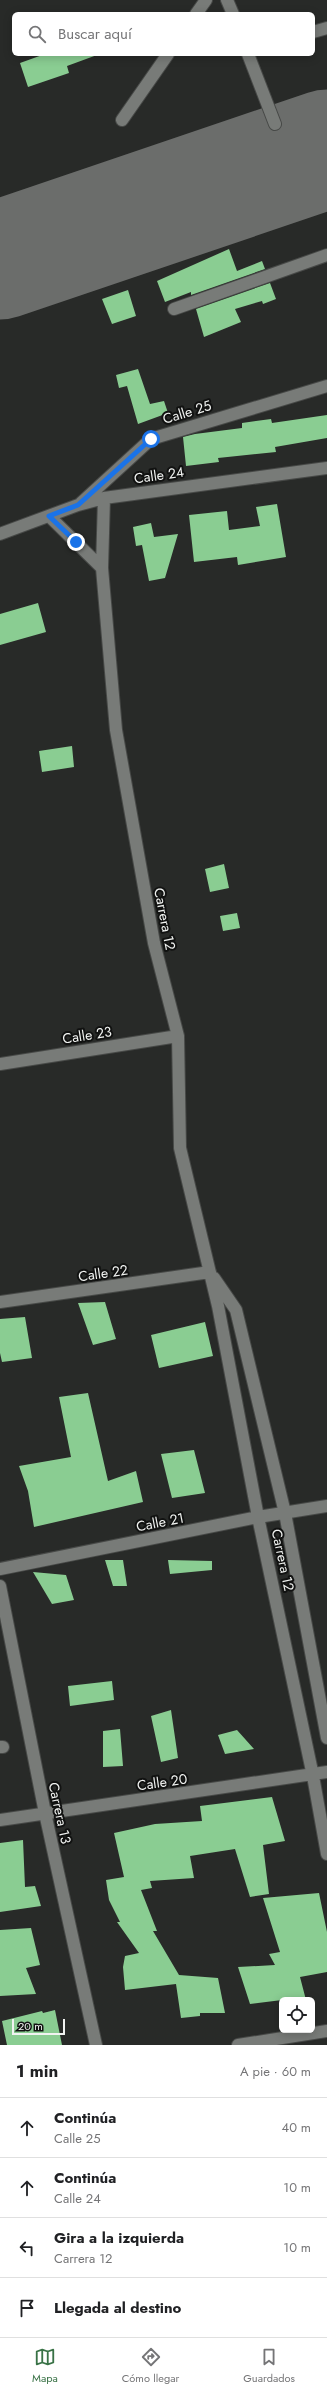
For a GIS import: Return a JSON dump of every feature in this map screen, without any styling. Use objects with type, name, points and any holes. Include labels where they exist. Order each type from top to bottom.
[{"type":"street","points":[[197,12],[206,0]]},
{"type":"street","points":[[227,0],[232,12]]},
{"type":"street","points":[[315,31],[327,28]]},
{"type":"street","points":[[122,120],[167,56]]},
{"type":"street","points":[[249,56],[275,124]]},
{"type":"street","points":[[174,309],[327,255]]},
{"type":"street","name":"Calle 25","points":[[78,505],[151,439],[327,386]]},
{"type":"street","name":"Calle 24","points":[[0,534],[78,505],[104,498],[327,468]]},
{"type":"street","name":"Carrera 12","points":[[104,498],[102,568],[116,730],[154,943],[178,1036],[180,1148],[210,1272],[258,1517],[314,1776],[327,1854]]},
{"type":"street","points":[[49,516],[102,568]]},
{"type":"street","name":"Calle 23","points":[[0,1064],[178,1036]]},
{"type":"street","name":"Carrera 12","points":[[210,1272],[236,1310],[285,1513],[327,1738]]},
{"type":"street","name":"Calle 22","points":[[0,1302],[210,1272]]},
{"type":"street","name":"Calle 21","points":[[0,1569],[258,1517],[327,1506]]},
{"type":"street","name":"Carrera 13","points":[[0,1586],[45,1814],[96,2045]]},
{"type":"street","name":"Calle 20","points":[[0,1820],[314,1776],[327,1772]]},
{"type":"street","points":[[238,2045],[327,2031]]},
{"type":"building","points":[[39,56],[94,56],[67,66],[69,73],[28,87],[20,63]]},
{"type":"building","points":[[229,249],[237,271],[262,261],[265,269],[191,295],[191,292],[165,302],[157,281]]},
{"type":"building","points":[[270,283],[276,299],[263,304],[262,301],[235,309],[241,322],[204,337],[196,309]]},
{"type":"building","points":[[128,290],[136,316],[112,324],[102,299]]},
{"type":"building","points":[[138,369],[150,404],[164,401],[168,413],[138,424],[127,386],[119,388],[116,375]]},
{"type":"building","points":[[327,415],[327,438],[275,447],[276,452],[218,458],[219,462],[186,466],[183,437],[242,428],[242,423],[271,419],[272,423]]},
{"type":"building","points":[[277,504],[286,557],[238,565],[237,557],[194,562],[189,515],[227,511],[229,530],[260,526],[256,507]]},
{"type":"building","points":[[151,523],[154,537],[178,534],[165,578],[149,581],[142,545],[136,546],[133,527]]},
{"type":"building","points":[[38,603],[46,632],[0,645],[0,614]]},
{"type":"building","points":[[72,746],[74,767],[42,772],[39,751]]},
{"type":"building","points":[[224,864],[229,888],[210,892],[205,869]]},
{"type":"building","points":[[237,913],[240,928],[223,931],[220,916]]},
{"type":"building","points":[[105,1302],[116,1339],[93,1345],[78,1303]]},
{"type":"building","points":[[25,1317],[32,1358],[2,1362],[0,1353],[0,1319]]},
{"type":"building","points":[[205,1322],[213,1356],[159,1368],[151,1335]]},
{"type":"building","points":[[88,1393],[108,1481],[136,1471],[143,1502],[34,1527],[28,1491],[19,1466],[71,1457],[59,1397]]},
{"type":"building","points":[[194,1450],[205,1493],[172,1498],[161,1454]]},
{"type":"building","points":[[105,1560],[123,1560],[127,1586],[113,1586]]},
{"type":"building","points":[[168,1560],[212,1561],[212,1570],[170,1574]]},
{"type":"building","points":[[33,1572],[66,1575],[74,1600],[52,1604]]},
{"type":"building","points":[[112,1681],[114,1700],[70,1706],[68,1686]]},
{"type":"building","points":[[171,1710],[178,1758],[161,1762],[151,1716]]},
{"type":"building","points":[[120,1729],[123,1766],[103,1767],[103,1731]]},
{"type":"building","points":[[237,1730],[254,1749],[225,1754],[218,1735]]},
{"type":"building","points":[[272,1797],[285,1841],[263,1845],[269,1894],[250,1897],[235,1849],[190,1856],[194,1878],[150,1881],[152,1888],[141,1890],[157,1931],[153,1931],[179,1975],[218,1978],[225,2013],[200,2013],[200,2016],[181,2018],[176,1984],[125,1990],[123,1967],[125,1956],[139,1953],[117,1922],[120,1922],[109,1900],[106,1880],[124,1877],[114,1833],[155,1824],[202,1821],[200,1806]]},
{"type":"building","points":[[23,1840],[25,1887],[35,1886],[41,1906],[0,1912],[0,1843]]},
{"type":"building","points":[[319,1893],[327,1932],[327,1972],[300,1977],[305,1997],[279,1997],[279,2000],[250,2004],[238,1967],[275,1965],[269,1954],[280,1952],[263,1898]]},
{"type":"building","points":[[31,1928],[40,1965],[26,1968],[36,1994],[0,1996],[0,1930]]},
{"type":"building","points":[[55,2010],[62,2045],[7,2045],[2,2021],[42,2011],[43,2013]]},
{"type":"runway","points":[[0,260],[327,149]]},
{"type":"route","points":[[76,542],[49,516],[78,505],[151,439]]}]
